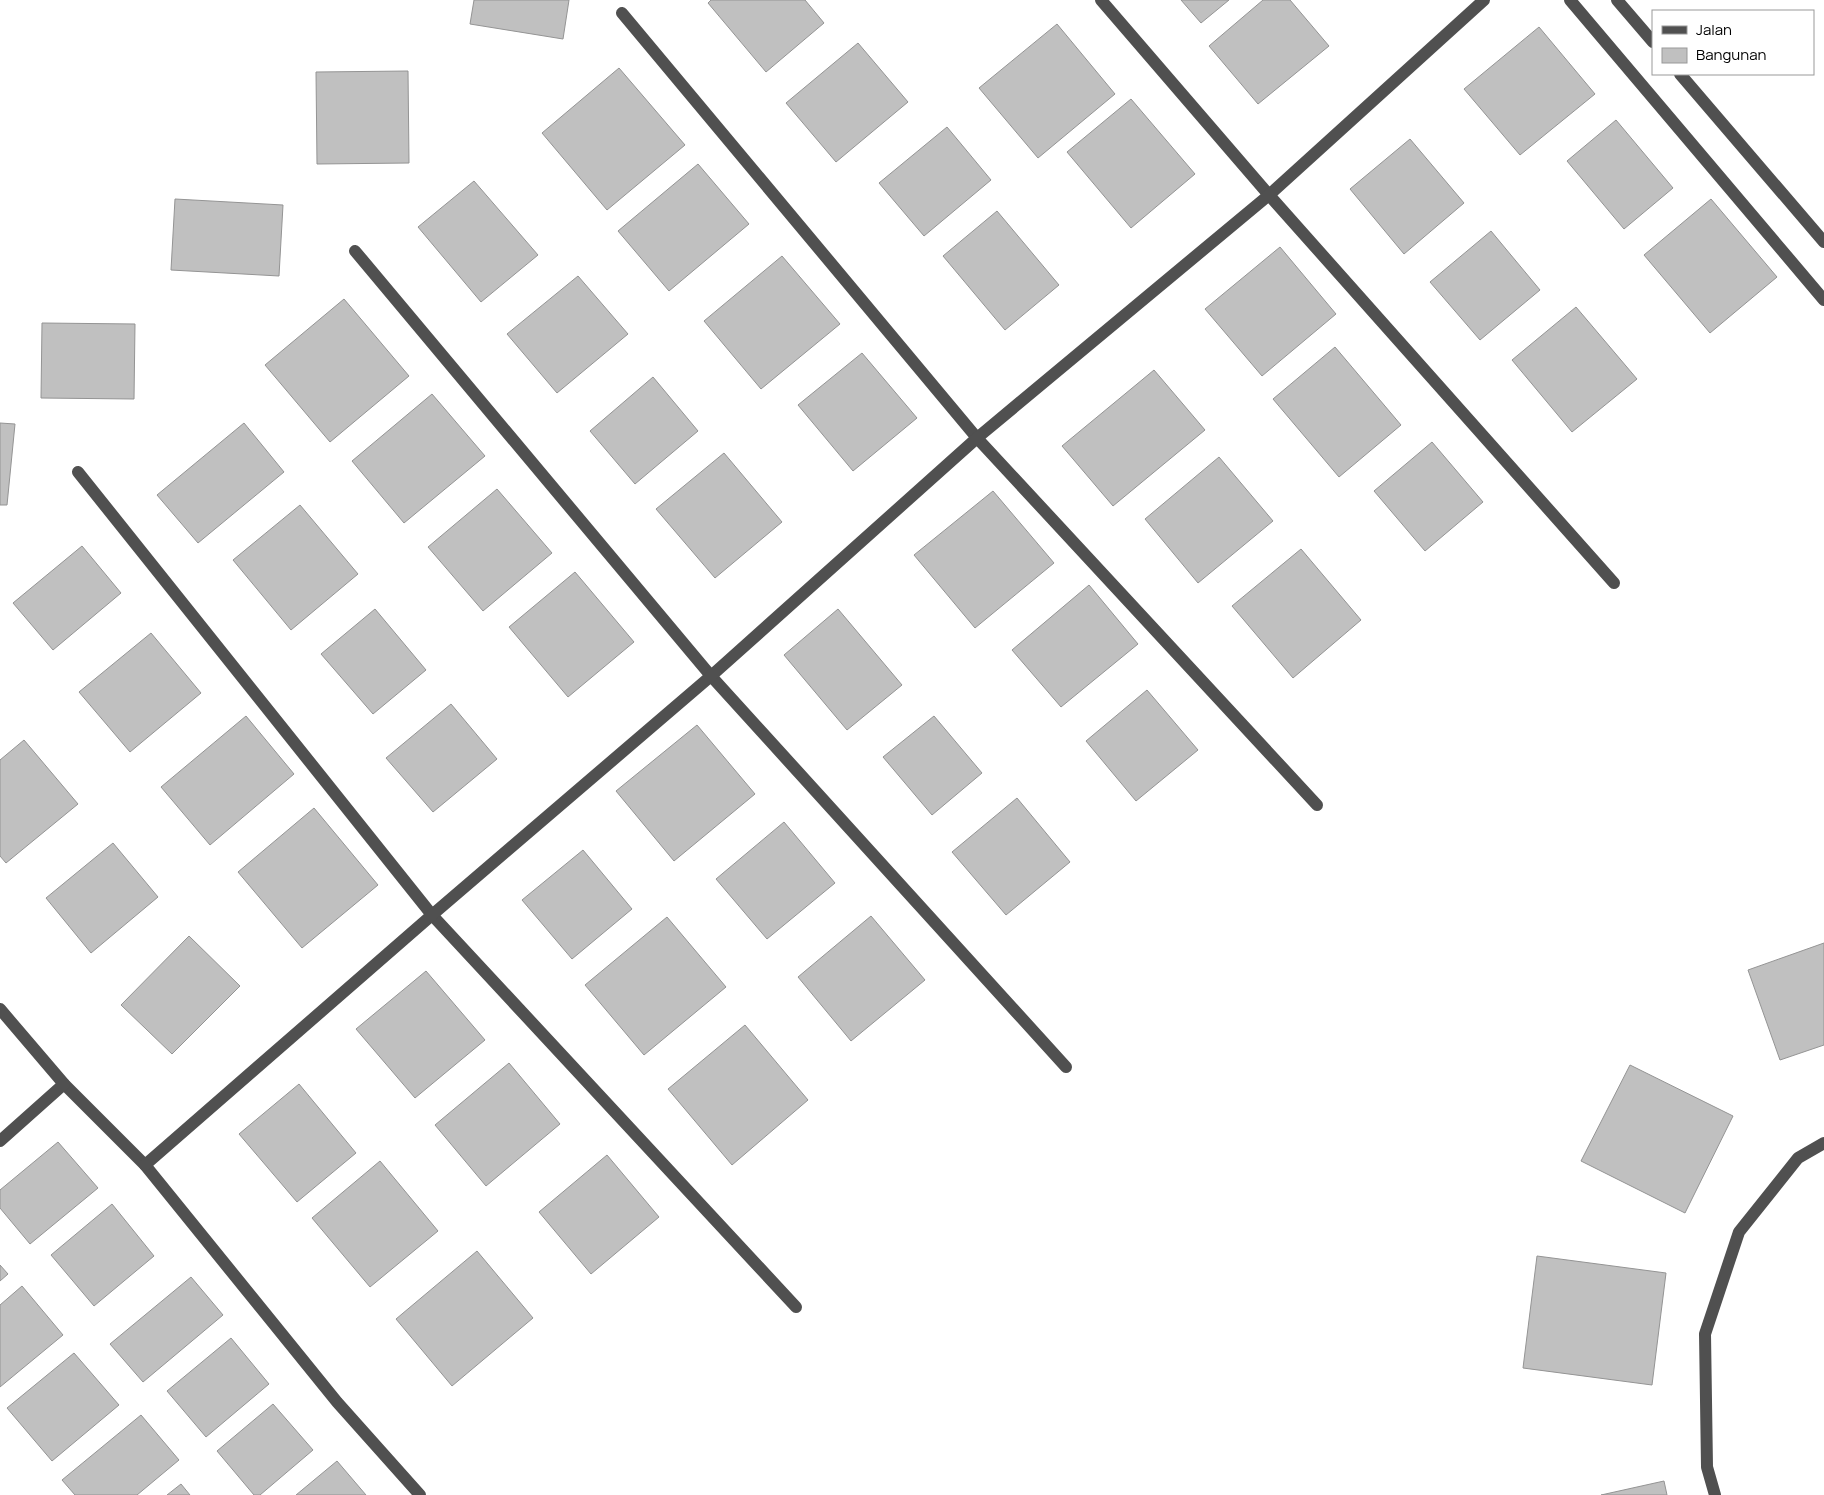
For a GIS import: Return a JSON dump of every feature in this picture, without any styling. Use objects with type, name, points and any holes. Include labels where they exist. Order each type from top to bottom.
[{"type":"street","points":[[1101,0],[1269,195],[1614,583]]},
{"type":"street","points":[[145,1165],[432,915],[711,676],[977,438],[1269,195],[1484,0]]},
{"type":"street","points":[[1570,0],[1824,300]]},
{"type":"street","points":[[1617,0],[1652,41]]},
{"type":"street","points":[[622,13],[977,438],[1317,805]]},
{"type":"street","points":[[1681,75],[1824,242]]},
{"type":"street","points":[[355,251],[711,676],[1066,1067]]},
{"type":"street","points":[[78,472],[432,915],[796,1307]]},
{"type":"street","points":[[0,1009],[64,1084],[145,1165],[337,1402],[420,1495]]},
{"type":"street","points":[[0,1142],[64,1084]]},
{"type":"street","points":[[1714,1495],[1707,1467],[1705,1334],[1739,1232],[1798,1158],[1824,1143]]},
{"type":"building","points":[[474,0],[569,0],[563,39],[470,24]]},
{"type":"building","points":[[711,0],[805,0],[824,23],[766,72],[708,3]]},
{"type":"building","points":[[1181,0],[1229,0],[1201,23]]},
{"type":"building","points":[[1263,0],[1290,0],[1329,46],[1258,104],[1209,46]]},
{"type":"building","points":[[1057,24],[1115,94],[1038,158],[979,88]]},
{"type":"building","points":[[1539,27],[1595,94],[1520,155],[1464,89]]},
{"type":"building","points":[[858,43],[908,102],[836,162],[786,103]]},
{"type":"building","points":[[619,68],[685,145],[607,210],[542,133]]},
{"type":"building","points":[[408,71],[409,163],[317,164],[316,72]]},
{"type":"building","points":[[1131,99],[1195,174],[1131,228],[1067,152]]},
{"type":"building","points":[[1616,120],[1673,188],[1624,229],[1567,161]]},
{"type":"building","points":[[947,127],[991,180],[924,236],[879,183]]},
{"type":"building","points":[[1410,139],[1464,203],[1404,254],[1350,189]]},
{"type":"building","points":[[698,164],[749,224],[669,291],[618,231]]},
{"type":"building","points":[[474,181],[538,255],[481,302],[418,227]]},
{"type":"building","points":[[175,199],[283,205],[279,276],[171,270]]},
{"type":"building","points":[[1711,199],[1777,277],[1710,333],[1644,255]]},
{"type":"building","points":[[997,211],[1059,285],[1005,330],[943,256]]},
{"type":"building","points":[[1491,231],[1540,290],[1480,340],[1430,282]]},
{"type":"building","points":[[1280,247],[1336,314],[1262,376],[1205,309]]},
{"type":"building","points":[[782,256],[840,324],[761,389],[704,321]]},
{"type":"building","points":[[578,276],[628,334],[557,393],[507,334]]},
{"type":"building","points":[[344,299],[409,376],[330,442],[265,365]]},
{"type":"building","points":[[1576,307],[1637,379],[1572,432],[1512,360]]},
{"type":"building","points":[[42,323],[135,324],[134,399],[41,398]]},
{"type":"building","points":[[1335,347],[1401,425],[1339,477],[1273,399]]},
{"type":"building","points":[[862,353],[917,418],[853,471],[798,405]]},
{"type":"building","points":[[1154,370],[1205,430],[1113,506],[1062,446]]},
{"type":"building","points":[[653,377],[698,431],[635,484],[590,431]]},
{"type":"building","points":[[432,394],[485,456],[404,523],[352,461]]},
{"type":"building","points":[[0,423],[15,424],[7,505],[0,505]]},
{"type":"building","points":[[244,423],[284,472],[198,543],[157,495]]},
{"type":"building","points":[[1432,442],[1483,502],[1425,551],[1374,491]]},
{"type":"building","points":[[724,453],[782,522],[715,578],[656,509]]},
{"type":"building","points":[[1219,457],[1273,521],[1198,583],[1145,519]]},
{"type":"building","points":[[497,489],[552,553],[483,611],[428,547]]},
{"type":"building","points":[[993,491],[1054,563],[975,628],[914,555]]},
{"type":"building","points":[[300,505],[358,574],[291,630],[233,560]]},
{"type":"building","points":[[82,546],[121,593],[53,650],[13,603]]},
{"type":"building","points":[[1301,549],[1361,620],[1293,678],[1232,606]]},
{"type":"building","points":[[575,572],[634,642],[568,697],[509,627]]},
{"type":"building","points":[[1089,585],[1138,644],[1061,707],[1012,650]]},
{"type":"building","points":[[375,609],[426,670],[373,714],[321,654]]},
{"type":"building","points":[[838,609],[902,685],[847,730],[784,655]]},
{"type":"building","points":[[151,633],[201,693],[130,752],[79,692]]},
{"type":"building","points":[[1147,690],[1198,750],[1136,801],[1086,741]]},
{"type":"building","points":[[451,704],[497,759],[433,812],[386,758]]},
{"type":"building","points":[[246,716],[294,774],[210,845],[161,787]]},
{"type":"building","points":[[934,716],[982,773],[932,815],[883,757]]},
{"type":"building","points":[[697,725],[755,794],[674,861],[616,791]]},
{"type":"building","points":[[24,740],[78,804],[6,863],[0,856],[0,760]]},
{"type":"building","points":[[1017,798],[1070,862],[1006,915],[952,852]]},
{"type":"building","points":[[314,808],[378,885],[302,948],[238,872]]},
{"type":"building","points":[[784,822],[835,883],[767,939],[716,879]]},
{"type":"building","points":[[113,843],[158,897],[91,953],[46,898]]},
{"type":"building","points":[[583,850],[632,909],[572,959],[522,900]]},
{"type":"building","points":[[871,916],[925,980],[851,1041],[798,977]]},
{"type":"building","points":[[667,917],[726,987],[644,1055],[585,985]]},
{"type":"building","points":[[189,936],[240,986],[172,1054],[121,1005]]},
{"type":"building","points":[[1824,943],[1824,1045],[1780,1060],[1748,970]]},
{"type":"building","points":[[426,971],[485,1040],[415,1098],[356,1029]]},
{"type":"building","points":[[745,1025],[808,1100],[732,1165],[668,1089]]},
{"type":"building","points":[[509,1063],[560,1124],[486,1186],[435,1125]]},
{"type":"building","points":[[1630,1065],[1733,1116],[1685,1213],[1581,1161]]},
{"type":"building","points":[[299,1084],[356,1153],[297,1202],[239,1134]]},
{"type":"building","points":[[58,1142],[98,1188],[30,1244],[0,1208],[0,1190]]},
{"type":"building","points":[[607,1155],[659,1217],[591,1274],[539,1212]]},
{"type":"building","points":[[380,1161],[438,1231],[370,1287],[312,1218]]},
{"type":"building","points":[[112,1204],[154,1256],[94,1306],[51,1255]]},
{"type":"building","points":[[477,1251],[533,1318],[452,1386],[396,1319]]},
{"type":"building","points":[[1537,1256],[1666,1273],[1652,1385],[1523,1368]]},
{"type":"building","points":[[0,1265],[8,1274],[0,1281]]},
{"type":"building","points":[[191,1277],[223,1315],[143,1382],[110,1344]]},
{"type":"building","points":[[22,1286],[63,1335],[0,1387],[0,1305]]},
{"type":"building","points":[[231,1338],[269,1384],[206,1437],[167,1391]]},
{"type":"building","points":[[74,1353],[119,1405],[52,1461],[7,1408]]},
{"type":"building","points":[[273,1404],[313,1450],[260,1495],[254,1495],[217,1451]]},
{"type":"building","points":[[141,1415],[179,1460],[137,1495],[75,1495],[62,1480]]},
{"type":"building","points":[[337,1461],[366,1495],[296,1495]]},
{"type":"building","points":[[1664,1481],[1667,1495],[1601,1495]]},
{"type":"building","points":[[181,1484],[190,1495],[167,1495]]}]
